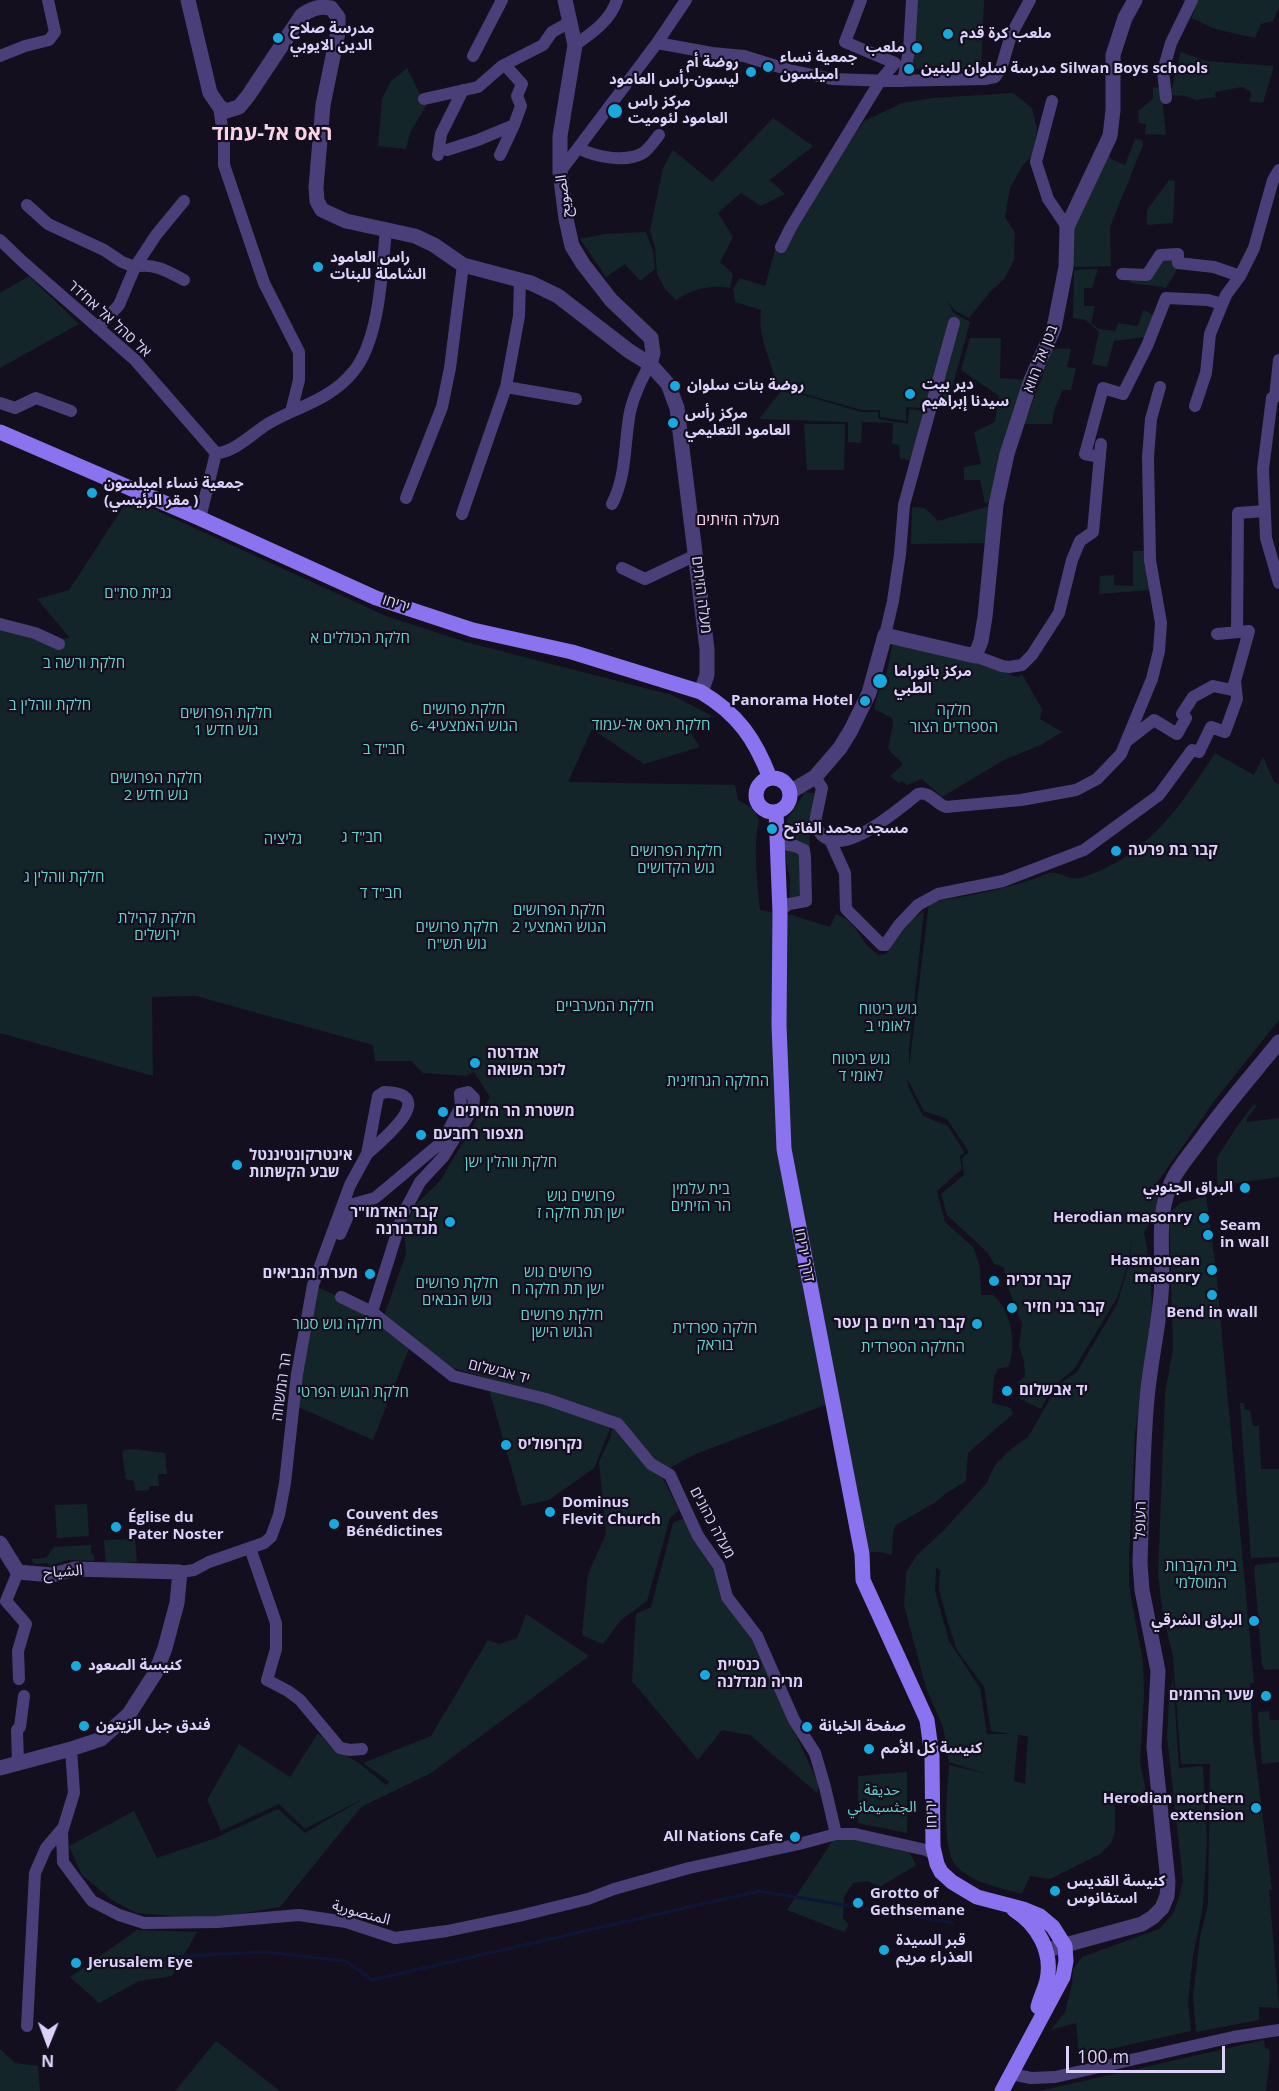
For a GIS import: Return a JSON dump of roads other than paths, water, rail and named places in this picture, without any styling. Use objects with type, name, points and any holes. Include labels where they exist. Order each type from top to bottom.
[{"type":"main road","name":"יריחו","points":[[0,432],[200,518],[376,598],[473,630],[572,652],[701,692],[720,703],[739,721],[753,740],[770,778]]},
{"type":"main road","points":[[770,778],[781,780],[790,792],[786,807],[776,812],[765,810],[756,795],[762,782],[770,778]]},
{"type":"main road","name":"דרך יריחו","points":[[776,812],[780,910],[779,1025],[784,1149],[862,1554],[863,1580],[910,1684]]},
{"type":"main road","name":"יריחו","points":[[910,1684],[921,1705],[930,1735],[934,1854],[941,1872],[977,1897],[1041,1916],[1053,1927],[1065,1946]]},
{"type":"main road","name":"יריחו","points":[[1006,1906],[1030,1924],[1047,1950]]},
{"type":"main road","points":[[1002,2091],[1063,1977],[1066,1961],[1065,1946]]},
{"type":"main road","points":[[1031,2034],[1047,1980],[1047,1950]]},
{"type":"street","points":[[0,56],[49,40],[55,32],[48,0]]},
{"type":"street","points":[[188,0],[210,93],[219,106],[226,111],[238,107],[302,15],[311,9],[333,4]]},
{"type":"street","points":[[473,56],[502,0]]},
{"type":"street","name":"الصويح","points":[[565,0],[575,45],[560,136],[560,172],[572,246],[611,300],[651,338],[653,353],[650,364]]},
{"type":"street","points":[[575,45],[599,27],[610,15],[616,0]]},
{"type":"street","points":[[560,172],[657,43],[686,0]]},
{"type":"street","points":[[781,247],[880,81],[895,63],[844,42],[861,0]]},
{"type":"street","points":[[903,81],[909,51],[912,0]]},
{"type":"street","points":[[657,43],[744,56],[789,70],[832,79],[973,80],[995,77],[1002,69],[1016,23],[1030,0]]},
{"type":"street","name":"בטן אל הווא","points":[[975,656],[981,641],[985,617],[996,505],[1007,454],[1031,380],[1054,328],[1066,267],[1067,227],[1110,136],[1113,110],[1113,55],[1125,18],[1135,0]]},
{"type":"street","points":[[1166,98],[1163,71],[1171,43],[1192,0]]},
{"type":"street","name":"מעלה הזיתים","points":[[333,4],[338,17],[338,32],[323,105],[316,187],[317,201],[322,210],[346,221],[415,236],[434,245],[463,265],[531,283],[558,296],[629,351],[650,364],[668,384],[677,408],[707,649],[706,675],[701,692]]},
{"type":"street","points":[[424,99],[478,87],[504,65],[543,45],[552,32],[570,22]]},
{"type":"street","points":[[500,155],[521,106],[517,96],[522,84],[504,65]]},
{"type":"street","points":[[463,90],[441,134],[443,152],[514,125]]},
{"type":"street","points":[[1052,101],[1036,162],[1048,199],[1067,227]]},
{"type":"street","points":[[219,106],[224,142],[224,165],[232,193],[264,283],[299,352],[299,380],[291,412]]},
{"type":"street","points":[[578,148],[606,158],[632,156],[644,153],[659,135]]},
{"type":"street","points":[[1195,406],[1206,373],[1210,334],[1226,295],[1240,276],[1254,248],[1277,177]]},
{"type":"street","points":[[98,328],[119,305],[135,267],[156,235],[184,201]]},
{"type":"street","points":[[27,205],[48,224],[104,250],[122,262],[135,267],[144,264],[158,268],[184,280]]},
{"type":"street","points":[[200,518],[216,453],[230,450],[268,424],[315,402],[335,389],[353,372],[368,344],[378,304],[386,229]]},
{"type":"street","name":"אל סהל אל אח'דר","points":[[0,240],[135,360],[216,453]]},
{"type":"street","points":[[1122,274],[1147,275],[1160,255],[1178,255],[1178,263],[1218,268],[1240,276]]},
{"type":"street","points":[[406,498],[442,407],[450,368],[463,265]]},
{"type":"street","points":[[462,514],[506,387],[519,316],[520,280]]},
{"type":"street","points":[[1100,458],[1085,454],[1102,388],[1123,394],[1166,298],[1208,300],[1222,304]]},
{"type":"street","points":[[790,792],[815,777],[840,748],[862,711],[877,669],[893,601],[904,505],[954,323]]},
{"type":"street","points":[[1279,360],[1263,469],[1266,538],[1279,583]]},
{"type":"street","points":[[612,504],[620,489],[630,411],[635,392],[650,364]]},
{"type":"street","points":[[506,387],[576,399]]},
{"type":"street","points":[[831,842],[849,839],[877,825],[918,794],[927,794],[946,807],[1021,800],[1076,790],[1097,779],[1121,754],[1152,679],[1159,642],[1161,623],[1150,560],[1149,458],[1151,419],[1160,387]]},
{"type":"street","points":[[0,403],[15,408],[36,398],[71,411]]},
{"type":"street","points":[[885,635],[975,656],[1002,666],[1018,666],[1032,655],[1059,613],[1072,560],[1080,541],[1093,532],[1101,444]]},
{"type":"street","points":[[1237,632],[1238,513],[1265,511]]},
{"type":"street","points":[[622,568],[645,579],[696,555]]},
{"type":"street","points":[[0,624],[35,633],[59,644]]},
{"type":"street","points":[[1126,742],[1154,720],[1177,734],[1186,718],[1182,714],[1193,697],[1213,686],[1232,690],[1249,631],[1217,634]]},
{"type":"street","points":[[815,777],[822,788],[815,822],[819,832],[831,842],[845,873],[846,909],[882,945],[885,945],[899,925],[918,905],[938,894],[1002,881],[1084,850],[1160,795],[1192,750],[1199,752],[1211,727],[1225,732],[1237,699],[1235,681]]},
{"type":"street","points":[[778,843],[804,850],[806,857],[806,901],[789,904],[780,910]]},
{"type":"street","name":"העופל","points":[[1047,1950],[1142,1924],[1154,1917],[1162,1908],[1167,1896],[1165,1845],[1154,1747],[1158,1671],[1142,1590],[1140,1563],[1147,1397],[1158,1331],[1163,1279],[1160,1233],[1163,1206],[1175,1176],[1190,1154],[1279,1042]]},
{"type":"street","name":"הר המשחה","points":[[180,1572],[194,1570],[209,1562],[264,1543],[271,1537],[279,1515],[285,1483],[297,1374],[313,1285],[350,1185],[367,1154],[378,1096],[384,1092],[406,1097],[408,1104],[404,1117],[367,1154]]},
{"type":"street","points":[[313,1285],[323,1270],[353,1204],[375,1198],[443,1140],[461,1106],[460,1094],[468,1092],[474,1098],[474,1108],[444,1156],[420,1182],[403,1214],[372,1312]]},
{"type":"street","name":"יד אבשלום","points":[[341,1297],[372,1312],[453,1376],[546,1399],[618,1424],[651,1464]]},
{"type":"street","name":"מעלה כהונים","points":[[651,1464],[670,1475],[698,1536],[719,1566],[727,1597],[757,1636],[795,1720],[815,1753],[836,1834]]},
{"type":"street","points":[[0,1543],[18,1572],[6,1601],[26,1624],[18,1652],[19,1679]]},
{"type":"street","points":[[250,1548],[276,1623],[276,1649],[267,1680],[300,1700],[340,1748],[362,1749]]},
{"type":"street","name":"الشياح","points":[[18,1572],[52,1575],[75,1569],[180,1572]]},
{"type":"street","points":[[0,1768],[101,1739],[129,1714],[156,1672],[165,1648],[177,1603],[180,1572]]},
{"type":"street","points":[[18,1762],[17,1730],[21,1727],[24,1696]]},
{"type":"street","name":"المنصورية","points":[[71,1749],[74,1793],[63,1828],[63,1862],[92,1901],[119,1915],[144,1923],[217,1922],[299,1915],[346,1922],[395,1938],[447,1931],[519,1916],[588,1899],[614,1889],[689,1868],[836,1834]]},
{"type":"street","points":[[27,2026],[35,1873],[46,1848],[63,1828]]},
{"type":"street","points":[[836,1834],[855,1834],[926,1850],[934,1854]]},
{"type":"street","points":[[1011,2074],[1031,2078],[1055,2076],[1233,2037],[1279,2030]]},
{"type":"waterway","points":[[140,1963],[184,1956],[266,1952],[346,1961],[372,1980],[759,1891],[953,1923]]},
{"type":"place","name":"ملعب كرة قدم","points":[[948,34]]},
{"type":"place","name":"مدرسة صلاح الدين الايوبي","points":[[278,38]]},
{"type":"place","name":"ملعب","points":[[917,48]]},
{"type":"place","name":"جمعية نساء اميلسون","points":[[768,67]]},
{"type":"place","name":"مدرسة سلوان للبنين Silwan Boys schools","points":[[909,69]]},
{"type":"place","name":"روضة أم ليسون-رأس العامود","points":[[751,72]]},
{"type":"place","name":"مركز راس العامود لئوميت","points":[[615,111]]},
{"type":"place","name":"راس العامود الشاملة للبنات","points":[[318,267]]},
{"type":"place","name":"روضة بنات سلوان","points":[[675,386]]},
{"type":"place","name":"دير بيت سيدنا إبراهيم","points":[[910,394]]},
{"type":"place","name":"مركز رأس العامود التعليمي","points":[[673,423]]},
{"type":"place","name":"جمعية نساء اميلسون (مقر الرئيسي )","points":[[92,493]]},
{"type":"place","name":"مركز بانوراما الطبي","points":[[880,681]]},
{"type":"place","name":"Panorama Hotel","points":[[865,701]]},
{"type":"place","name":"مسجد محمد الفاتح","points":[[772,829]]},
{"type":"place","name":"קבר בת פרעה","points":[[1116,851]]},
{"type":"place","name":"אנדרטה לזכר השואה","points":[[475,1063]]},
{"type":"place","name":"משטרת הר הזיתים","points":[[443,1112]]},
{"type":"place","name":"מצפור רחבעם","points":[[421,1135]]},
{"type":"place","name":"אינטרקונטיננטל שבע הקשתות","points":[[237,1165]]},
{"type":"place","name":"البراق الجنوبي","points":[[1245,1188]]},
{"type":"place","name":"Herodian masonry","points":[[1204,1218]]},
{"type":"place","name":"קבר האדמו\"ר מנדבורנה","points":[[450,1222]]},
{"type":"place","name":"Seam in wall","points":[[1208,1235]]},
{"type":"place","name":"Hasmonean masonry","points":[[1212,1270]]},
{"type":"place","name":"מערת הנביאים","points":[[370,1274]]},
{"type":"place","name":"קבר זכריה","points":[[994,1281]]},
{"type":"place","name":"Bend in wall","points":[[1212,1295]]},
{"type":"place","name":"קבר בני חזיר","points":[[1012,1308]]},
{"type":"place","name":"קבר רבי חיים בן עטר","points":[[977,1324]]},
{"type":"place","name":"יד אבשלום","points":[[1007,1391]]},
{"type":"place","name":"נקרופוליס","points":[[506,1445]]},
{"type":"place","name":"Dominus Flevit Church","points":[[550,1512]]},
{"type":"place","name":"Couvent des Bénédictines","points":[[334,1524]]},
{"type":"place","name":"Église du Pater Noster","points":[[116,1527]]},
{"type":"place","name":"البراق الشرقي","points":[[1254,1621]]},
{"type":"place","name":"كنيسة الصعود","points":[[76,1666]]},
{"type":"place","name":"כנסיית מריה מגדלנה","points":[[705,1675]]},
{"type":"place","name":"שער הרחמים","points":[[1266,1696]]},
{"type":"place","name":"فندق جبل الزيتون","points":[[84,1726]]},
{"type":"place","name":"صفحة الخيانة","points":[[807,1727]]},
{"type":"place","name":"كنيسة كل الأمم","points":[[869,1749]]},
{"type":"place","name":"Herodian northern extension","points":[[1256,1808]]},
{"type":"place","name":"All Nations Cafe","points":[[795,1837]]},
{"type":"place","name":"كنيسة القديس استفانوس","points":[[1055,1891]]},
{"type":"place","name":"Grotto of Gethsemane","points":[[858,1903]]},
{"type":"place","name":"قبر السيدة العذراء مريم","points":[[884,1950]]},
{"type":"place","name":"Jerusalem Eye","points":[[76,1963]]},
{"type":"district","name":"ראס אל-עמוד","points":[[272,134]]},
{"type":"district","name":"מעלה הזיתים","points":[[738,520]]},
{"type":"park label","name":"גניזת סת\"ם","points":[[138,594]]},
{"type":"park label","name":"חלקת הכוללים א","points":[[360,639]]},
{"type":"park label","name":"חלקת ורשה ב","points":[[84,664]]},
{"type":"park label","name":"חלקת ווהלין ב","points":[[50,706]]},
{"type":"park label","name":"חלקת פרושים הגוש האמצעי4 -6","points":[[464,718]]},
{"type":"park label","name":"חלקה הספרדים הצור","points":[[954,720]]},
{"type":"park label","name":"חלקת הפרושים גוש חדש 1","points":[[226,722]]},
{"type":"park label","name":"חלקת ראס אל-עמוד","points":[[651,726]]},
{"type":"park label","name":"חב\"ד ב","points":[[384,750]]},
{"type":"park label","name":"חלקת הפרושים גוש חדש 2","points":[[156,788]]},
{"type":"park label","name":"חב\"ד ג","points":[[362,838]]},
{"type":"park label","name":"גליציה","points":[[283,840]]},
{"type":"park label","name":"חלקת הפרושים גוש הקדושים","points":[[676,860]]},
{"type":"park label","name":"חלקת ווהלין ג","points":[[64,878]]},
{"type":"park label","name":"חב\"ד ד","points":[[381,894]]},
{"type":"park label","name":"חלקת הפרושים הגוש האמצעי 2","points":[[559,920]]},
{"type":"park label","name":"חלקת קהילת ירושלים","points":[[157,928]]},
{"type":"park label","name":"חלקת פרושים גוש תש\"ח","points":[[457,936]]},
{"type":"park label","name":"חלקת המערביים","points":[[605,1007]]},
{"type":"park label","name":"גוש ביטוח לאומי ב","points":[[888,1018]]},
{"type":"park label","name":"גוש ביטוח לאומי ד","points":[[861,1068]]},
{"type":"park label","name":"החלקה הגרוזינית","points":[[718,1082]]},
{"type":"park label","name":"חלקת ווהלין ישן","points":[[511,1163]]},
{"type":"park label","name":"בית עלמין הר הזיתים","points":[[701,1198]]},
{"type":"park label","name":"פרושים גוש ישן תת חלקה ז","points":[[581,1206]]},
{"type":"park label","name":"פרושים גוש ישן תת חלקה ח","points":[[558,1282]]},
{"type":"park label","name":"חלקת פרושים גוש הנבאים","points":[[457,1292]]},
{"type":"park label","name":"חלקת פרושים הגוש הישן","points":[[562,1324]]},
{"type":"park label","name":"חלקה גוש סגור","points":[[337,1325]]},
{"type":"park label","name":"חלקה ספרדית בוראק","points":[[715,1338]]},
{"type":"park label","name":"החלקה הספרדית","points":[[913,1348]]},
{"type":"park label","name":"חלקת הגוש הפרטי","points":[[353,1393]]},
{"type":"park label","name":"בית הקברות המוסלמי","points":[[1201,1576]]},
{"type":"park label","name":"حديقة الجثسيماني","points":[[882,1800]]}]
